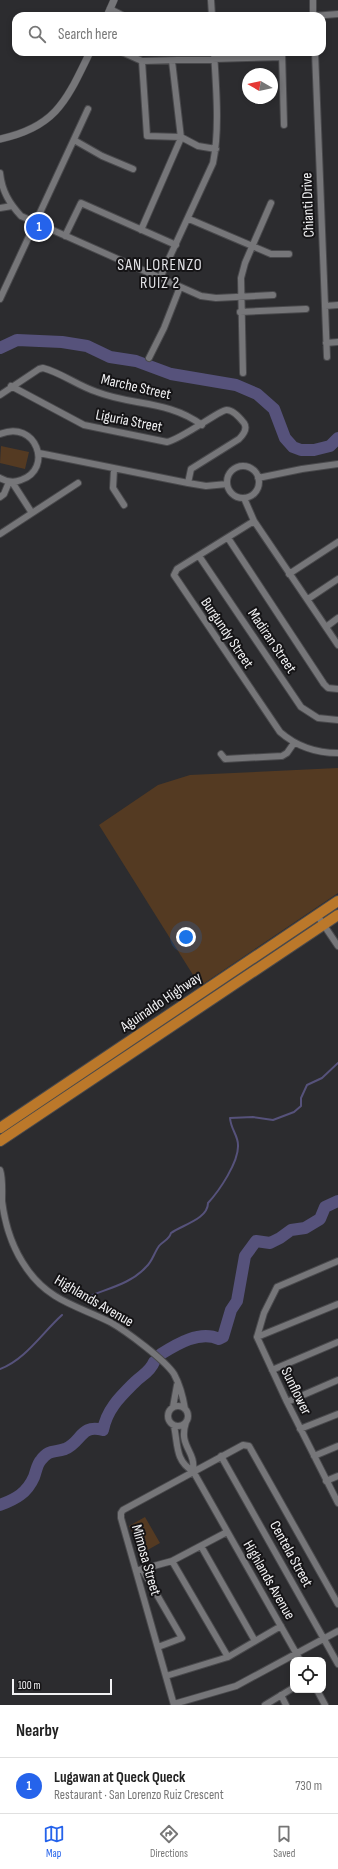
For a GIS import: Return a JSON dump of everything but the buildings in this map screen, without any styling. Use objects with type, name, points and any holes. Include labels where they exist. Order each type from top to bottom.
[{"type":"highway","name":"Aguinaldo Highway","points":[[0,1128],[338,901]]},
{"type":"highway","name":"Aguinaldo Highway","points":[[0,1141],[338,915]]},
{"type":"highway","points":[[245,963],[252,973]]},
{"type":"street","points":[[104,12],[109,0]]},
{"type":"street","points":[[108,12],[114,0]]},
{"type":"street","points":[[211,0],[212,12]]},
{"type":"street","points":[[313,0],[313,12]]},
{"type":"street","points":[[326,15],[338,14]]},
{"type":"street","points":[[0,134],[19,129],[50,111],[68,90],[84,56]]},
{"type":"street","points":[[0,139],[20,134],[43,122],[52,114],[70,93],[88,56]]},
{"type":"street","points":[[131,56],[142,61],[214,60],[268,56]]},
{"type":"street","points":[[160,278],[209,175],[216,149],[214,56]]},
{"type":"street","points":[[282,56],[284,124]]},
{"type":"street","name":"Chianti Drive","points":[[315,56],[327,357]]},
{"type":"street","points":[[142,61],[147,136],[181,137],[198,146],[216,149]]},
{"type":"street","points":[[141,230],[181,137],[172,61]]},
{"type":"street","points":[[0,299],[88,109]]},
{"type":"street","points":[[74,140],[102,156],[133,169]]},
{"type":"street","points":[[0,173],[2,186],[12,206],[21,216],[65,236],[180,287],[208,297],[273,295]]},
{"type":"street","points":[[65,236],[81,203],[176,245]]},
{"type":"street","points":[[243,373],[240,312],[242,273],[252,245],[271,203]]},
{"type":"street","points":[[0,208],[12,206]]},
{"type":"street","points":[[188,218],[271,254],[289,254]]},
{"type":"street","points":[[149,358],[164,328],[180,287]]},
{"type":"street","points":[[325,306],[338,305]]},
{"type":"street","points":[[240,312],[306,309]]},
{"type":"street","points":[[326,343],[338,342]]},
{"type":"street","name":"Marche Street","points":[[0,395],[39,369],[43,368],[97,393],[172,409],[186,414],[202,425]]},
{"type":"street","name":"Liguria Street","points":[[12,386],[84,424],[160,441],[174,440],[202,425],[219,412],[227,410],[232,411],[245,424],[245,429],[239,439],[191,469],[188,483]]},
{"type":"street","points":[[0,434],[14,430],[27,435],[36,446],[38,453],[37,465],[30,476],[11,482],[0,478]]},
{"type":"street","points":[[38,453],[206,486],[227,484]]},
{"type":"street","points":[[258,478],[302,469],[338,464]]},
{"type":"street","points":[[242,466],[252,470],[258,478],[257,489],[247,497],[239,498],[231,493],[227,484],[229,474],[233,470],[242,466]]},
{"type":"street","points":[[114,469],[113,488],[124,505]]},
{"type":"street","points":[[0,497],[4,494],[11,482]]},
{"type":"street","points":[[11,482],[32,513]]},
{"type":"street","points":[[0,534],[78,483]]},
{"type":"street","points":[[247,497],[254,522],[338,645]]},
{"type":"street","name":"Burgundy Street","points":[[254,522],[175,571],[174,575],[176,581],[275,726],[294,743],[321,752],[338,752]]},
{"type":"street","points":[[228,538],[324,684],[328,688],[338,689]]},
{"type":"street","points":[[289,574],[338,542]]},
{"type":"street","name":"Madiran Street","points":[[199,556],[301,707],[318,718],[338,720]]},
{"type":"street","points":[[308,599],[338,579]]},
{"type":"street","points":[[326,626],[338,618]]},
{"type":"street","points":[[221,754],[225,759],[282,756],[287,753],[294,743]]},
{"type":"street","points":[[317,915],[338,946]]},
{"type":"street","name":"Highlands Avenue","points":[[0,1170],[3,1212],[12,1243],[27,1270],[53,1295],[66,1304],[111,1323],[166,1365],[178,1381],[185,1409]]},
{"type":"street","points":[[257,1337],[264,1313],[277,1287],[338,1261]]},
{"type":"street","points":[[257,1337],[338,1304]]},
{"type":"street","name":"Sunflower","points":[[257,1337],[300,1429],[338,1504]]},
{"type":"street","points":[[272,1370],[338,1342]]},
{"type":"street","points":[[287,1402],[338,1380]]},
{"type":"street","points":[[173,1407],[179,1406],[185,1409],[188,1415],[186,1422],[181,1426],[174,1426],[167,1419],[168,1412],[173,1407],[177,1394],[178,1381]]},
{"type":"street","points":[[300,1429],[338,1414]]},
{"type":"street","name":"Highlands Avenue","points":[[186,1422],[183,1437],[194,1463],[193,1471]]},
{"type":"street","name":"Highlands Avenue","points":[[174,1426],[179,1455],[185,1466],[193,1471],[298,1657]]},
{"type":"street","name":"Mimosa Street","points":[[174,1705],[139,1570],[120,1513],[221,1456],[243,1445],[249,1446],[338,1604]]},
{"type":"street","points":[[314,1456],[338,1446]]},
{"type":"street","name":"Centela Street","points":[[221,1456],[338,1664]]},
{"type":"street","points":[[326,1481],[338,1476]]},
{"type":"street","points":[[158,1647],[182,1638],[139,1570],[172,1561],[227,1532]]},
{"type":"street","points":[[201,1546],[255,1641]]},
{"type":"street","points":[[172,1561],[228,1656]]},
{"type":"street","points":[[166,1676],[228,1656],[281,1626]]},
{"type":"street","points":[[298,1657],[338,1631]]},
{"type":"street","points":[[174,1705],[236,1686],[290,1661]]},
{"type":"street","points":[[265,1705],[290,1690]]},
{"type":"street","points":[[319,1693],[325,1705]]},
{"type":"street","points":[[281,1696],[286,1705]]},
{"type":"shaded area","points":[[1,446],[29,452],[25,469],[0,463]]},
{"type":"shaded area","points":[[338,768],[338,893],[200,986],[99,825],[158,785],[190,775]]},
{"type":"shaded area","points":[[145,1517],[160,1543],[144,1552],[129,1526]]},
{"type":"waterway","points":[[0,348],[17,340],[62,342],[87,346],[110,357],[136,361],[171,374],[236,385],[257,394],[274,409],[285,438],[293,447],[301,450],[314,450],[330,446],[338,438]]},
{"type":"waterway","points":[[83,1299],[125,1282],[140,1273],[148,1265],[159,1246],[171,1233],[194,1221],[204,1213],[207,1209],[208,1203],[228,1176],[235,1160],[238,1141],[230,1118],[253,1117],[273,1120],[294,1112],[301,1106],[301,1098],[307,1085],[322,1078],[338,1063]]},
{"type":"waterway","points":[[161,1354],[189,1339],[204,1336],[219,1339],[223,1337],[231,1310],[237,1301],[245,1256],[256,1241],[270,1243],[291,1230],[305,1228],[320,1219],[325,1207],[338,1201]]},
{"type":"waterway","points":[[0,1369],[9,1365],[25,1353],[62,1315]]},
{"type":"waterway","points":[[0,1505],[16,1498],[28,1487],[40,1462],[47,1454],[71,1446],[90,1429],[103,1430],[108,1416],[115,1404],[124,1393],[148,1371],[154,1362]]},
{"type":"place","name":"Lugawan at Queck Queck","points":[[39,227]]},
{"type":"district","name":"SAN LORENZO RUIZ 2","points":[[160,274]]}]
